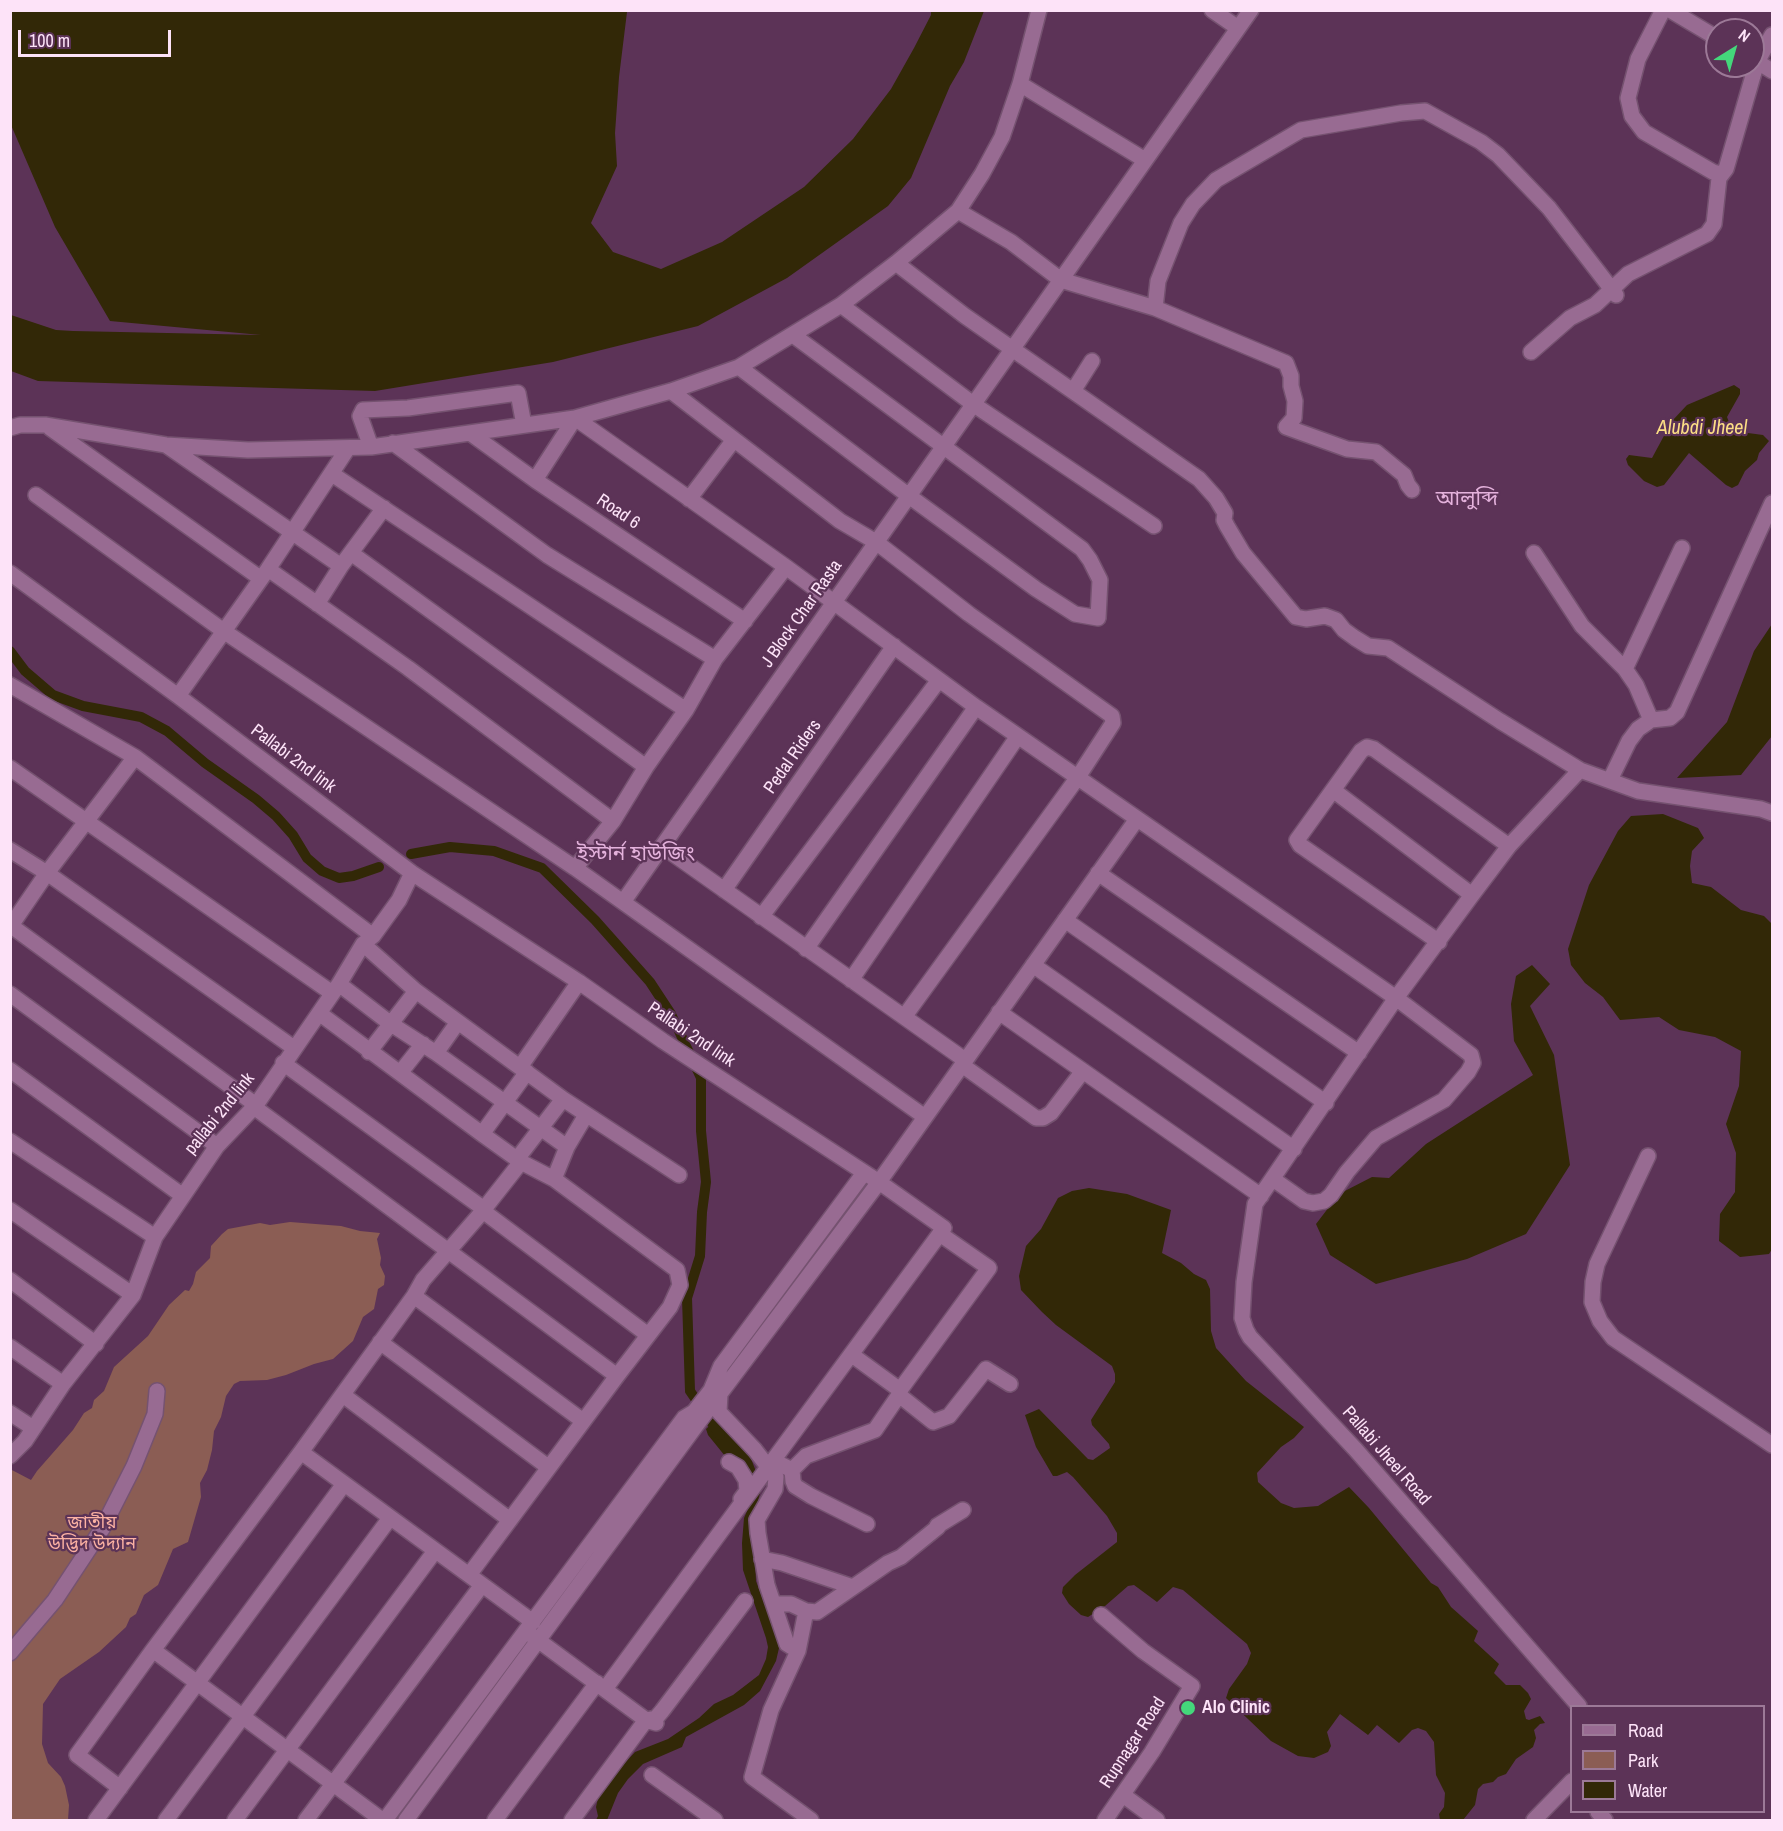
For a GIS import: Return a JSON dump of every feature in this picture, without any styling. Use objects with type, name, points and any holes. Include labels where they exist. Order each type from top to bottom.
[{"type":"street","points":[[10,428],[20,425],[45,425],[166,445],[248,450],[371,447],[575,418],[671,391],[739,367],[841,305],[958,211],[1002,137],[1020,84],[1039,10]]},
{"type":"street","points":[[1212,10],[1238,28]]},
{"type":"street","name":"J Block Char Rasta","points":[[623,902],[1251,10]]},
{"type":"street","points":[[1663,10],[1638,59],[1628,98],[1632,116],[1644,132],[1713,172],[1721,174]]},
{"type":"street","points":[[1670,10],[1705,31]]},
{"type":"street","points":[[1530,352],[1570,318],[1615,292],[1628,274],[1707,234],[1714,224],[1721,174],[1726,169],[1750,78]]},
{"type":"street","points":[[1020,84],[1145,160]]},
{"type":"street","points":[[1155,308],[1158,280],[1181,223],[1193,204],[1216,180],[1301,130],[1425,111],[1481,142],[1498,155],[1549,208],[1615,292]]},
{"type":"street","points":[[958,211],[1011,242],[1061,280],[1155,308],[1286,363],[1291,376],[1295,401],[1294,418],[1286,427],[1347,449],[1376,452],[1404,475],[1413,490]]},
{"type":"street","points":[[896,263],[965,316],[1198,479],[1216,498],[1225,513],[1224,520],[1243,553],[1296,617],[1306,619],[1325,616],[1336,621],[1344,630],[1368,646],[1388,648],[1580,770],[1638,791],[1761,809],[1773,813]]},
{"type":"street","points":[[841,305],[973,404],[1154,526]]},
{"type":"street","points":[[739,367],[909,496],[1057,603],[1075,614],[1098,618],[1100,580],[1094,566],[1082,549],[793,335]]},
{"type":"street","points":[[1073,391],[1092,361]]},
{"type":"street","points":[[671,391],[733,441],[840,521],[876,542],[969,614],[1112,716],[1113,723],[1078,777],[904,1017]]},
{"type":"street","points":[[371,447],[360,416],[363,410],[408,408],[519,393],[524,425]]},
{"type":"street","points":[[535,480],[575,418]]},
{"type":"street","points":[[575,418],[786,567],[976,707],[1396,998],[1471,1055],[1473,1063],[1468,1072],[1444,1100],[1376,1138],[1347,1172],[1331,1196],[1324,1201],[1313,1203],[1304,1201],[1273,1179]]},
{"type":"street","points":[[45,425],[264,574],[317,604],[408,668],[613,821]]},
{"type":"street","name":"Road 6","points":[[470,433],[535,480],[746,621]]},
{"type":"street","points":[[689,500],[733,441]]},
{"type":"street","points":[[393,443],[547,555],[715,659]]},
{"type":"street","points":[[166,445],[341,566]]},
{"type":"street","points":[[178,696],[225,632],[348,448]]},
{"type":"street","points":[[332,474],[686,710]]},
{"type":"street","points":[[36,495],[225,632],[575,868],[925,1117]]},
{"type":"street","points":[[1610,780],[1629,741],[1638,729],[1651,720],[1670,718],[1677,712],[1773,503]]},
{"type":"street","points":[[317,604],[341,566],[384,508]]},
{"type":"street","points":[[1625,669],[1682,548]]},
{"type":"street","points":[[351,553],[646,767]]},
{"type":"street","points":[[1534,553],[1582,626],[1625,669],[1636,685],[1651,720]]},
{"type":"street","points":[[575,868],[613,821],[646,767],[686,710],[715,659],[786,567]]},
{"type":"street","name":"Pallabi 2nd link","points":[[10,573],[178,696],[412,873],[879,1182],[944,1228],[940,1234]]},
{"type":"street","name":"Pedal Riders","points":[[724,890],[894,646]]},
{"type":"street","points":[[761,917],[939,680]]},
{"type":"street","points":[[10,685],[135,757],[368,940],[416,991],[563,1099],[679,1175]]},
{"type":"street","points":[[807,949],[976,707]]},
{"type":"street","points":[[851,980],[1018,736]]},
{"type":"street","points":[[1439,942],[1300,845],[1297,840],[1299,836],[1361,751],[1367,747],[1374,749],[1509,846]]},
{"type":"street","points":[[135,757],[47,873],[11,926],[617,1376]]},
{"type":"street","points":[[10,768],[86,822],[335,989],[423,1044],[567,1147]]},
{"type":"street","points":[[999,1012],[1258,1200],[1396,998],[1472,895],[1509,846],[1580,770]]},
{"type":"street","points":[[1333,790],[1472,895]]},
{"type":"street","points":[[153,1650],[384,1821],[533,1631],[693,1419],[716,1394],[879,1182],[1137,819]]},
{"type":"street","points":[[662,846],[904,1017],[1036,1118],[1043,1118],[1051,1113],[1083,1071]]},
{"type":"street","points":[[10,850],[47,873],[294,1048]]},
{"type":"street","name":"pallabi 2nd link","points":[[10,1456],[25,1441],[63,1384],[133,1295],[154,1237],[217,1146],[255,1106],[368,940],[399,900],[412,873]]},
{"type":"street","points":[[1098,873],[1359,1053]]},
{"type":"street","points":[[1065,920],[1326,1103]]},
{"type":"street","points":[[1033,965],[1294,1149]]},
{"type":"street","points":[[482,1134],[505,1103],[523,1070],[579,982]]},
{"type":"street","points":[[369,1052],[416,991]]},
{"type":"street","points":[[10,994],[217,1146]]},
{"type":"street","points":[[319,1013],[519,1161],[554,1179],[677,1270],[680,1285],[670,1307],[469,1575]]},
{"type":"street","points":[[436,1053],[458,1022]]},
{"type":"street","points":[[400,1073],[423,1044]]},
{"type":"street","points":[[283,1063],[484,1210],[648,1335]]},
{"type":"street","points":[[10,1070],[183,1196]]},
{"type":"street","points":[[120,1788],[77,1755],[302,1452],[414,1296],[423,1280],[484,1210],[540,1128],[563,1099]]},
{"type":"street","points":[[554,1179],[567,1147],[586,1115]]},
{"type":"street","points":[[10,1141],[154,1237]]},
{"type":"street","points":[[1648,1156],[1598,1264],[1593,1282],[1592,1302],[1600,1322],[1613,1338],[1773,1445]]},
{"type":"street","points":[[798,1651],[787,1644],[766,1585],[762,1560],[757,1520],[775,1489],[776,1477],[770,1465],[719,1412],[716,1394],[721,1366],[864,1173]]},
{"type":"street","name":"Pallabi Jheel Road","points":[[1258,1200],[1244,1282],[1242,1318],[1246,1330],[1270,1360],[1356,1450],[1577,1705]]},
{"type":"street","points":[[10,1210],[133,1295]]},
{"type":"street","points":[[495,1821],[737,1513],[940,1234],[989,1268],[875,1430],[806,1456],[792,1470]]},
{"type":"street","points":[[10,1280],[96,1344]]},
{"type":"street","points":[[414,1296],[583,1421]]},
{"type":"street","points":[[380,1342],[548,1467]]},
{"type":"street","points":[[10,1347],[63,1384]]},
{"type":"street","points":[[852,1355],[933,1422],[949,1416],[986,1369],[1010,1384]]},
{"type":"street","points":[[10,1653],[56,1600],[102,1529],[139,1456],[155,1414],[157,1391]]},
{"type":"street","points":[[343,1395],[510,1520]]},
{"type":"street","points":[[10,1413],[33,1428]]},
{"type":"street","points":[[302,1452],[482,1585],[533,1631],[601,1686],[646,1720],[662,1725]]},
{"type":"street","points":[[729,1462],[738,1467],[746,1480],[747,1491],[737,1507],[737,1513]]},
{"type":"street","points":[[770,1465],[792,1470]]},
{"type":"street","points":[[792,1470],[795,1485],[811,1496],[867,1524]]},
{"type":"street","points":[[96,1821],[344,1484]]},
{"type":"street","points":[[774,1604],[791,1604],[806,1611],[817,1612],[888,1563],[902,1557],[937,1526],[963,1510]]},
{"type":"street","points":[[737,1513],[757,1520]]},
{"type":"street","points":[[166,1821],[390,1518]]},
{"type":"street","points":[[235,1821],[435,1551]]},
{"type":"street","points":[[762,1560],[782,1563],[853,1587]]},
{"type":"street","points":[[306,1821],[482,1585]]},
{"type":"street","points":[[572,1821],[646,1720],[656,1718],[662,1711],[746,1601]]},
{"type":"street","points":[[806,1611],[798,1651],[771,1710],[752,1777],[811,1821]]},
{"type":"street","name":"Rupnagar Road","points":[[1101,1615],[1143,1651],[1192,1686],[1105,1821]]},
{"type":"street","points":[[406,1821],[533,1631]]},
{"type":"street","points":[[652,1775],[715,1821]]},
{"type":"street","points":[[1534,1821],[1570,1783]]},
{"type":"street","points":[[1123,1795],[1156,1821]]},
{"type":"green space","name":"জাতীয় উদ্ভিদ উদ্যান","points":[[290,1222],[341,1226],[380,1233],[377,1239],[380,1265],[385,1276],[384,1285],[378,1289],[374,1309],[363,1317],[353,1341],[333,1359],[267,1380],[240,1381],[234,1384],[226,1396],[221,1417],[214,1431],[207,1470],[200,1483],[201,1497],[188,1542],[173,1549],[158,1585],[144,1595],[136,1614],[130,1618],[126,1627],[99,1652],[60,1679],[43,1704],[42,1744],[48,1763],[61,1777],[65,1786],[69,1805],[68,1820],[11,1820],[10,1469],[31,1480],[73,1430],[84,1413],[92,1408],[94,1400],[104,1391],[114,1367],[148,1336],[169,1305],[185,1290],[189,1291],[196,1272],[210,1258],[211,1246],[222,1234],[228,1229],[260,1223],[270,1225]]},
{"type":"water","points":[[11,10],[633,11],[627,12],[619,77],[615,133],[617,166],[591,223],[613,252],[661,269],[722,242],[804,187],[853,139],[891,89],[931,15],[931,11],[984,11],[964,62],[950,86],[911,178],[888,206],[787,278],[698,326],[553,362],[375,391],[38,381],[11,371],[11,315],[56,330],[261,335],[110,321],[55,227],[11,125]]},
{"type":"water","name":"Alubdi Jheel","points":[[1734,385],[1740,389],[1740,394],[1727,417],[1730,425],[1748,433],[1763,435],[1769,441],[1759,453],[1757,460],[1745,471],[1738,485],[1732,488],[1726,485],[1689,453],[1664,485],[1657,487],[1644,481],[1628,465],[1626,459],[1629,455],[1652,458],[1672,421],[1687,405]]},
{"type":"water","points":[[1772,624],[1772,736],[1741,775],[1677,778],[1727,722],[1754,651]]},
{"type":"water","points":[[1663,814],[1698,828],[1704,838],[1692,851],[1690,866],[1692,883],[1711,887],[1741,910],[1764,916],[1772,924],[1772,1249],[1769,1254],[1740,1257],[1719,1241],[1720,1214],[1735,1192],[1736,1153],[1726,1124],[1739,1086],[1741,1051],[1715,1037],[1679,1030],[1659,1017],[1620,1020],[1603,997],[1585,983],[1571,965],[1568,949],[1589,885],[1618,831],[1631,816]]},
{"type":"water","points":[[1532,965],[1550,984],[1530,1006],[1554,1055],[1570,1165],[1526,1234],[1467,1259],[1376,1284],[1330,1255],[1316,1224],[1339,1194],[1372,1177],[1389,1178],[1426,1144],[1533,1075],[1514,1041],[1511,1004],[1516,976]]},
{"type":"water","points":[[1089,1188],[1127,1194],[1171,1210],[1162,1253],[1206,1280],[1210,1289],[1211,1331],[1216,1348],[1246,1381],[1304,1427],[1257,1473],[1258,1482],[1281,1503],[1294,1508],[1318,1506],[1349,1487],[1431,1583],[1438,1587],[1451,1607],[1478,1631],[1474,1641],[1499,1664],[1494,1673],[1506,1685],[1520,1685],[1528,1693],[1531,1699],[1524,1711],[1526,1719],[1540,1716],[1545,1723],[1540,1724],[1534,1730],[1536,1738],[1533,1747],[1516,1759],[1506,1774],[1493,1782],[1483,1784],[1478,1789],[1475,1805],[1463,1820],[1440,1820],[1439,1814],[1444,1807],[1445,1793],[1436,1775],[1434,1742],[1426,1731],[1418,1728],[1412,1730],[1399,1743],[1377,1725],[1368,1735],[1340,1714],[1327,1732],[1331,1746],[1328,1752],[1314,1758],[1298,1756],[1271,1741],[1226,1698],[1229,1689],[1247,1664],[1251,1653],[1247,1644],[1183,1590],[1173,1587],[1157,1602],[1134,1585],[1128,1586],[1088,1617],[1081,1615],[1069,1604],[1062,1593],[1063,1587],[1075,1575],[1117,1542],[1117,1533],[1107,1516],[1073,1477],[1067,1472],[1053,1476],[1036,1447],[1025,1415],[1039,1409],[1088,1459],[1093,1460],[1110,1448],[1092,1425],[1091,1420],[1115,1382],[1115,1374],[1112,1366],[1042,1312],[1021,1290],[1019,1276],[1026,1246],[1041,1229],[1058,1198],[1072,1191]]},
{"type":"water","points":[[719,1417],[734,1440],[750,1456],[762,1487],[753,1517],[756,1581],[776,1635],[779,1648],[776,1661],[760,1691],[744,1705],[686,1737],[682,1747],[643,1764],[618,1793],[607,1820],[596,1820],[600,1790],[635,1752],[668,1739],[699,1718],[714,1704],[733,1695],[759,1675],[766,1659],[768,1647],[766,1638],[743,1570],[744,1518],[755,1493],[708,1435],[706,1429]]},
{"type":"waterway","points":[[10,651],[25,671],[53,695],[83,706],[141,717],[167,731],[205,763],[276,816],[293,835],[307,858],[322,871],[339,878],[379,867]]},
{"type":"waterway","points":[[411,854],[450,847],[494,851],[542,868],[595,920],[650,982],[671,1014],[701,1078],[701,1131],[706,1182],[700,1256],[687,1298],[690,1391],[720,1435]]},
{"type":"place","name":"Alo Clinic","points":[[1188,1708]]},
{"type":"district","name":"আলুব্দি","points":[[1467,499]]},
{"type":"district","name":"ইস্টার্ন হাউজিং","points":[[636,854]]}]
